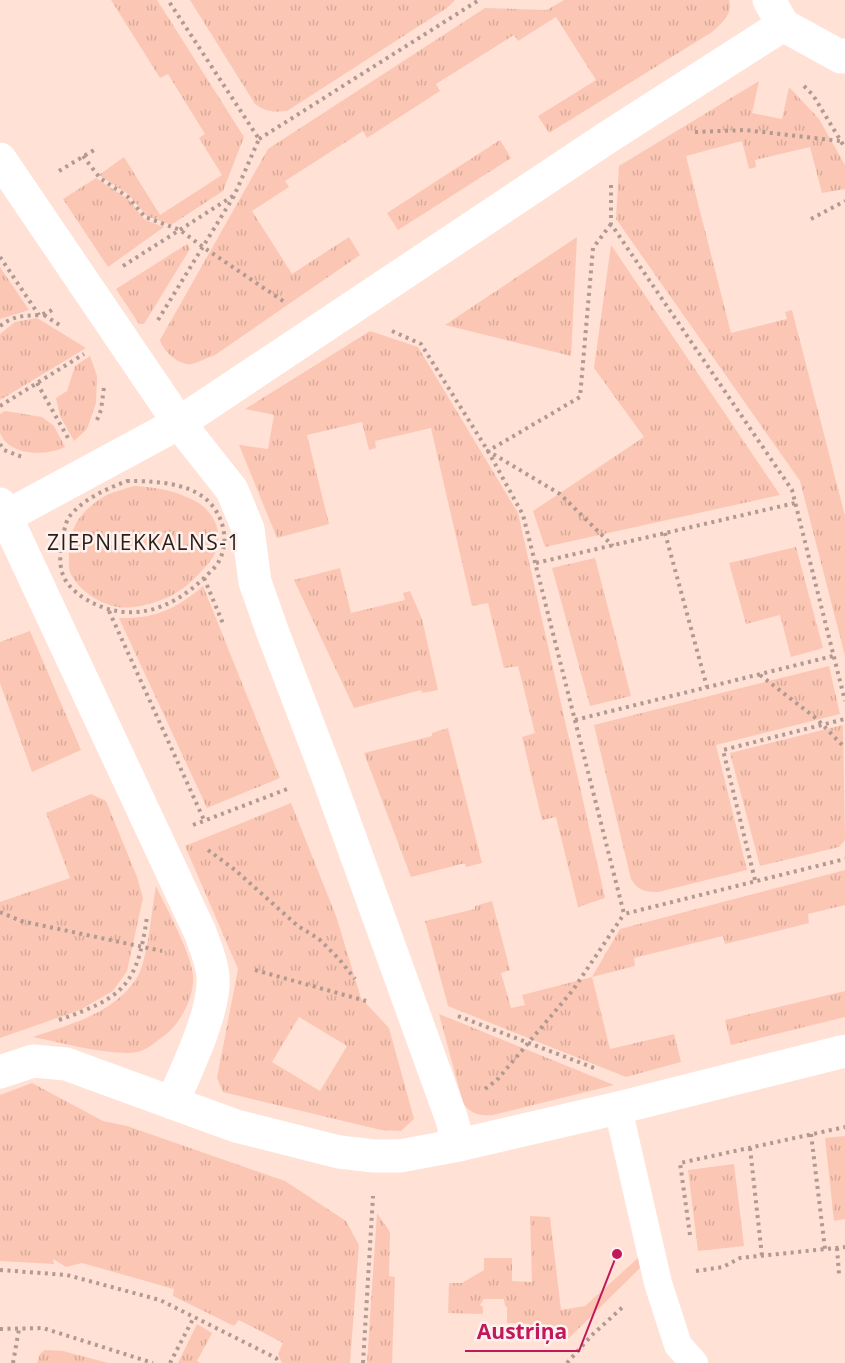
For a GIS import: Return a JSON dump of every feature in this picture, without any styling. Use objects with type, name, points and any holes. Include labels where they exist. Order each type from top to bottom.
[{"type":"street","points":[[172,1103],[195,1050],[213,994],[210,961],[168,834],[3,510],[179,423],[608,136],[776,12],[843,60]]},
{"type":"street","points":[[0,159],[179,423],[232,490],[248,529],[255,582],[327,774],[455,1131]]},
{"type":"street","points":[[0,1072],[33,1061],[66,1064],[236,1126],[339,1152],[400,1156],[455,1131],[618,1108],[845,1051]]},
{"type":"lane","points":[[618,1108],[657,1277],[678,1345],[694,1363]]},
{"type":"path","points":[[168,0],[259,139]]},
{"type":"path","points":[[0,406],[125,343],[144,342],[234,196],[259,139],[479,0]]},
{"type":"path","points":[[797,78],[813,95],[845,148]]},
{"type":"path","points":[[684,132],[745,130],[841,141]]},
{"type":"path","points":[[608,136],[611,167],[611,224],[792,490],[845,701]]},
{"type":"path","points":[[83,156],[99,178],[129,197],[145,217],[180,230],[203,248],[288,304]]},
{"type":"path","points":[[122,266],[234,196]]},
{"type":"path","points":[[811,219],[845,201]]},
{"type":"path","points":[[488,451],[580,397],[593,248],[611,224]]},
{"type":"path","points":[[0,257],[41,315],[64,328]]},
{"type":"path","points":[[0,324],[14,316],[41,315],[88,288]]},
{"type":"path","points":[[354,306],[372,322],[421,344],[488,451],[523,515],[624,914]]},
{"type":"path","points":[[94,427],[100,410],[104,381]]},
{"type":"path","points":[[0,444],[4,450],[29,458]]},
{"type":"path","points":[[488,451],[560,494],[613,546]]},
{"type":"path","points":[[109,610],[124,614],[165,606],[185,594],[219,561],[225,541],[224,525],[214,508],[201,495],[180,487],[152,481],[127,481],[105,489],[68,518],[60,561],[63,576],[72,590],[109,610],[204,820]]},
{"type":"path","points":[[536,563],[795,503]]},
{"type":"path","points":[[665,533],[707,687]]},
{"type":"path","points":[[575,720],[833,656]]},
{"type":"path","points":[[760,674],[845,747]]},
{"type":"path","points":[[755,881],[723,750],[845,719]]},
{"type":"path","points":[[168,834],[327,774]]},
{"type":"path","points":[[168,834],[235,870],[298,926],[319,939],[339,959],[359,986]]},
{"type":"path","points":[[455,1131],[573,990],[624,914],[845,859]]},
{"type":"path","points":[[54,1022],[97,1007],[116,994],[131,978],[142,947],[148,909]]},
{"type":"path","points":[[453,1014],[600,1070]]},
{"type":"path","points":[[691,1239],[680,1163],[845,1127]]},
{"type":"path","points":[[811,1134],[825,1249]]},
{"type":"path","points":[[750,1148],[762,1256]]},
{"type":"path","points":[[363,1363],[372,1231],[374,1156]]},
{"type":"path","points":[[567,1363],[593,1334],[657,1277],[723,1267],[741,1258],[845,1247]]},
{"type":"path","points":[[837,1248],[839,1274]]},
{"type":"path","points":[[694,1260],[696,1271]]},
{"type":"path","points":[[0,1270],[67,1275],[160,1300],[276,1358],[279,1363]]},
{"type":"path","points":[[170,1363],[194,1317]]},
{"type":"path","points":[[0,1329],[43,1328],[153,1363]]},
{"type":"path","points":[[13,1363],[19,1329]]},
{"type":"green space","points":[[111,0],[157,0],[244,137],[223,191],[171,225],[147,216],[128,194],[99,175],[124,157],[160,215],[222,175],[199,138],[205,134],[168,74],[160,78]]},
{"type":"green space","points":[[190,0],[455,0],[447,8],[287,111],[278,111],[266,110],[255,104]]},
{"type":"green space","points":[[564,0],[729,0],[730,5],[726,18],[712,32],[549,133],[538,116],[596,80],[556,17],[518,41],[514,35],[436,84],[440,91],[367,138],[363,131],[285,181],[289,187],[252,211],[292,274],[349,237],[360,255],[215,355],[187,364],[168,353],[160,340],[268,149],[485,8],[547,10]]},
{"type":"green space","points":[[759,81],[752,113],[782,119],[789,87],[819,119],[845,165],[845,189],[822,193],[810,147],[755,160],[756,167],[749,169],[742,141],[686,156],[731,333],[787,319],[785,312],[792,310],[845,516],[845,656],[800,481],[616,219],[619,166]]},
{"type":"green space","points":[[500,140],[511,158],[398,230],[387,213]]},
{"type":"green space","points":[[96,178],[129,200],[145,220],[164,227],[108,267],[63,199]]},
{"type":"green space","points":[[577,237],[571,356],[445,325]]},
{"type":"green space","points":[[187,244],[190,249],[144,324],[139,324],[116,289]]},
{"type":"green space","points":[[611,245],[780,495],[545,547],[533,511],[644,437],[594,368]]},
{"type":"green space","points":[[0,267],[29,310],[0,319]]},
{"type":"green space","points":[[37,318],[86,348],[0,400],[0,334],[15,322]]},
{"type":"green space","points":[[370,331],[418,347],[518,513],[605,898],[578,907],[556,817],[542,820],[522,737],[535,733],[518,666],[504,668],[488,603],[472,606],[431,428],[375,441],[376,448],[369,450],[362,422],[307,435],[329,524],[277,538],[239,445],[268,449],[274,415],[245,409]]},
{"type":"green space","points":[[90,356],[97,376],[96,403],[87,429],[74,441],[60,416],[56,398],[67,391],[75,366]]},
{"type":"green space","points":[[5,411],[42,417],[54,426],[65,447],[39,453],[12,447],[0,433],[0,414]]},
{"type":"green space","points":[[134,486],[170,491],[201,504],[214,520],[218,538],[213,557],[183,589],[150,604],[125,608],[104,603],[79,586],[69,568],[69,546],[78,520],[90,506],[107,495]]},
{"type":"green space","points":[[796,547],[823,648],[791,657],[780,615],[746,624],[729,563]]},
{"type":"green space","points":[[595,558],[631,696],[590,706],[552,568]]},
{"type":"green space","points":[[340,568],[351,613],[405,600],[403,593],[410,591],[422,619],[438,690],[422,693],[421,690],[354,708],[294,580]]},
{"type":"green space","points":[[203,586],[280,778],[207,808],[119,618],[143,617],[164,611],[184,601]]},
{"type":"green space","points":[[30,631],[81,750],[32,772],[0,683],[0,642]]},
{"type":"green space","points":[[829,666],[840,714],[716,745],[747,870],[658,892],[645,891],[636,886],[631,879],[594,725]]},
{"type":"green space","points":[[843,725],[845,840],[839,847],[760,866],[730,753]]},
{"type":"green space","points":[[448,728],[482,863],[466,867],[465,864],[461,864],[411,877],[364,753],[432,736],[432,733]]},
{"type":"green space","points":[[91,794],[106,801],[137,877],[143,898],[127,971],[113,991],[80,1010],[0,1038],[0,902],[70,878],[46,813]]},
{"type":"green space","points":[[291,803],[336,916],[361,998],[389,1028],[414,1119],[401,1131],[381,1130],[223,1092],[217,1078],[238,969],[185,846]],"holes":[[[299,1017],[347,1046],[320,1091],[272,1062]]]},
{"type":"green space","points":[[845,870],[845,905],[808,914],[809,923],[725,944],[723,936],[634,958],[635,966],[592,977],[620,929]]},
{"type":"green space","points":[[156,886],[183,943],[193,975],[192,992],[176,1024],[152,1045],[134,1053],[93,1050],[33,1037],[92,1016],[129,989],[138,976],[144,957]]},
{"type":"green space","points":[[492,901],[510,970],[501,973],[511,1008],[525,1005],[522,995],[592,977],[610,1049],[674,1034],[681,1062],[626,1077],[448,1006],[425,921],[475,909],[475,906]]},
{"type":"green space","points":[[845,991],[845,1017],[731,1045],[725,1020]]},
{"type":"green space","points":[[439,1014],[614,1085],[493,1115],[476,1114],[463,1103]]},
{"type":"green space","points":[[32,1083],[103,1121],[127,1126],[285,1181],[346,1221],[359,1245],[350,1363],[282,1363],[278,1354],[283,1343],[239,1320],[234,1326],[173,1296],[174,1289],[82,1263],[66,1267],[53,1259],[54,1264],[0,1261],[0,1095]]},
{"type":"green space","points":[[845,1136],[845,1219],[834,1221],[825,1138]]},
{"type":"green space","points":[[734,1164],[744,1246],[698,1251],[688,1170]]},
{"type":"green space","points":[[377,1213],[390,1232],[389,1276],[395,1277],[392,1363],[367,1363]]},
{"type":"green space","points":[[530,1216],[550,1217],[561,1310],[585,1306],[638,1258],[640,1268],[567,1340],[528,1324],[507,1323],[507,1307],[504,1299],[484,1299],[480,1305],[483,1307],[483,1314],[448,1313],[449,1283],[462,1283],[484,1270],[484,1258],[512,1258],[512,1281],[532,1282]]},
{"type":"green space","points":[[197,1324],[212,1333],[197,1361],[200,1363],[178,1363]]},
{"type":"green space","points":[[45,1350],[63,1351],[108,1363],[37,1363],[40,1354]]},
{"type":"place","name":"Austriņa","points":[[617,1254]]},
{"type":"district","name":"ZIEPNIEKKALNS-1","points":[[144,542]]}]
